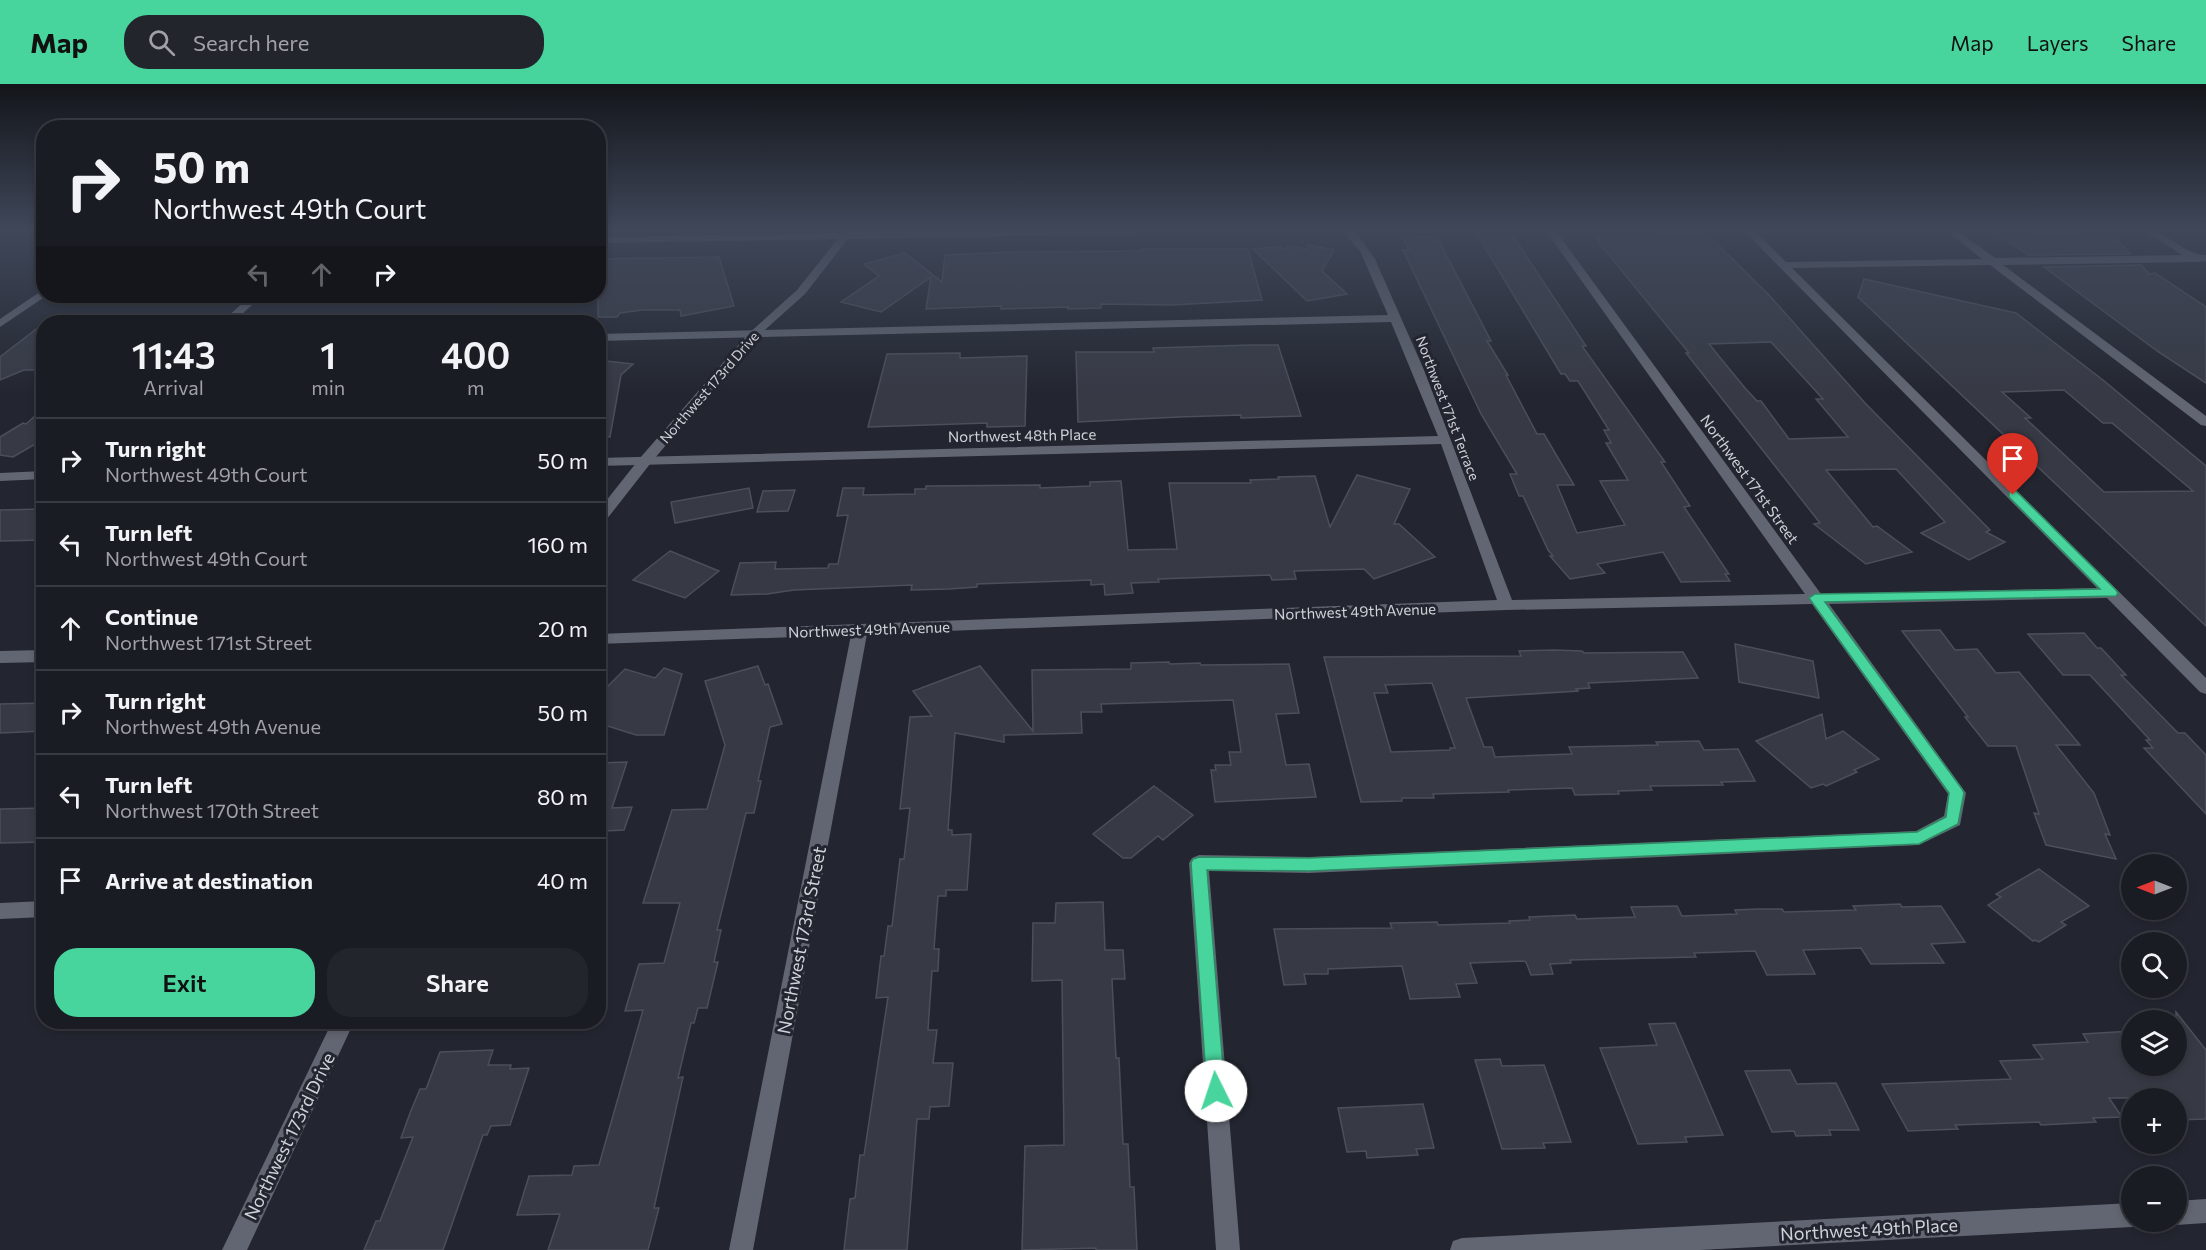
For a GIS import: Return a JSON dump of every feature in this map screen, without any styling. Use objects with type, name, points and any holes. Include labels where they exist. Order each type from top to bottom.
[{"type":"street","name":"Northwest 173rd Drive","points":[[606,511],[645,461],[752,336],[806,285]]},
{"type":"street","name":"Northwest 171st Terrace","points":[[1381,285],[1446,440],[1506,605]]},
{"type":"street","name":"Northwest 171st Street","points":[[1228,1250],[1199,863],[1309,865],[1919,838],[1953,820],[1957,793],[1924,744],[1815,598],[1590,285]]},
{"type":"street","points":[[1804,285],[2206,688]]},
{"type":"street","points":[[2024,285],[2206,422]]},
{"type":"street","points":[[0,324],[36,298]]},
{"type":"street","points":[[235,315],[248,303]]},
{"type":"street","points":[[606,338],[1396,318]]},
{"type":"street","name":"Northwest 48th Place","points":[[606,462],[1446,440]]},
{"type":"street","points":[[0,477],[36,476]]},
{"type":"street","name":"Northwest 49th Avenue","points":[[606,639],[1506,605],[2112,593]]},
{"type":"street","name":"Northwest 173rd Street","points":[[741,1250],[860,629]]},
{"type":"street","points":[[0,657],[36,656]]},
{"type":"street","points":[[0,911],[36,909]]},
{"type":"street","name":"Northwest 173rd Drive","points":[[234,1250],[340,1029]]},
{"type":"street","points":[[2187,1212],[2206,1211]]},
{"type":"street","name":"Northwest 49th Place","points":[[1462,1250],[2121,1216]]},
{"type":"building","points":[[606,285],[728,285],[734,306],[681,316],[680,310],[642,310],[620,313],[617,317],[598,315],[598,303],[606,303]]},
{"type":"building","points":[[865,285],[919,285],[881,312],[841,302]]},
{"type":"building","points":[[930,285],[1258,285],[1262,300],[1172,305],[1101,304],[1101,308],[1068,309],[1068,307],[1001,309],[1001,306],[926,309]]},
{"type":"building","points":[[1291,285],[1338,285],[1347,294],[1307,301]]},
{"type":"building","points":[[1420,285],[1462,285],[1491,341],[1487,341],[1508,375],[1506,375],[1537,434],[1544,434],[1574,485],[1557,485],[1577,533],[1625,525],[1600,481],[1628,480],[1606,443],[1611,443],[1604,430],[1609,430],[1578,381],[1570,381],[1565,374],[1561,374],[1508,285],[1546,285],[1586,346],[1582,346],[1665,462],[1661,462],[1690,506],[1684,507],[1729,574],[1725,574],[1730,581],[1681,582],[1663,552],[1597,564],[1605,573],[1570,579],[1550,556],[1553,556],[1523,496],[1519,496],[1510,474],[1517,474],[1481,414]]},
{"type":"building","points":[[1634,285],[1759,285],[1865,403],[1990,530],[1986,532],[2005,542],[1969,560],[1921,533],[1945,522],[1896,469],[1826,470],[1873,527],[1877,526],[1912,552],[1866,564],[1814,524],[1820,523],[1686,353],[1689,353]],"holes":[[[1771,342],[1823,399],[1816,399],[1848,437],[1789,439],[1761,401],[1757,401],[1745,388],[1709,344]]]},
{"type":"building","points":[[1862,285],[1893,285],[2016,313],[2103,380],[2206,466],[2206,626],[1858,297]],"holes":[[[2064,390],[2103,423],[2112,423],[2193,491],[2104,492],[2025,418],[2031,418],[2002,392]]]},
{"type":"building","points":[[2069,285],[2174,285],[2206,307],[2206,383],[2157,351]]},
{"type":"building","points":[[36,329],[36,370],[24,370],[0,380],[0,357]]},
{"type":"building","points":[[1278,345],[1301,416],[1241,418],[1241,415],[1078,422],[1076,352],[1154,352],[1153,348]]},
{"type":"building","points":[[960,353],[960,358],[1027,356],[1025,426],[987,427],[987,423],[868,427],[887,354]]},
{"type":"building","points":[[606,361],[633,364],[621,375],[610,437],[606,437]]},
{"type":"building","points":[[36,415],[36,444],[13,457],[0,455],[0,437],[23,423],[26,424]]},
{"type":"building","points":[[1357,475],[1410,489],[1394,524],[1399,524],[1435,557],[1374,579],[1364,569],[1294,571],[1296,579],[1272,580],[1270,575],[1158,579],[1159,582],[1131,583],[1133,593],[1105,595],[1104,584],[1091,585],[1091,580],[977,584],[977,587],[949,589],[911,590],[912,585],[731,595],[740,563],[776,562],[775,569],[828,568],[829,564],[838,564],[848,515],[837,516],[843,488],[864,488],[863,495],[915,494],[915,489],[926,489],[926,486],[1040,485],[1040,488],[1090,486],[1090,482],[1121,481],[1128,550],[1177,549],[1169,483],[1251,483],[1250,480],[1315,476],[1330,527]]},
{"type":"building","points":[[749,488],[753,508],[675,523],[671,502]]},
{"type":"building","points":[[795,490],[788,511],[757,512],[763,491]]},
{"type":"building","points":[[36,509],[36,540],[0,541],[0,510]]},
{"type":"building","points":[[670,551],[719,571],[685,598],[633,580]]},
{"type":"building","points":[[1940,630],[1955,650],[1977,649],[1996,673],[2019,672],[2080,745],[2056,745],[2094,793],[2110,835],[2105,834],[2116,859],[2046,845],[2034,813],[2039,814],[2016,746],[1988,746],[1902,631]]},
{"type":"building","points":[[2084,633],[2097,648],[2101,648],[2126,675],[2121,675],[2178,733],[2185,733],[2206,755],[2206,814],[2144,748],[2153,748],[2146,740],[2150,740],[2090,675],[2063,675],[2028,634]]},
{"type":"building","points":[[1735,644],[1813,661],[1819,698],[1739,682]]},
{"type":"building","points":[[1519,651],[1683,652],[1698,678],[1588,683],[1590,688],[1576,689],[1578,691],[1466,698],[1484,747],[1492,747],[1495,757],[1572,754],[1569,747],[1658,745],[1656,742],[1699,741],[1704,750],[1738,749],[1755,781],[1721,782],[1723,785],[1650,786],[1652,790],[1618,791],[1619,794],[1575,795],[1572,788],[1433,794],[1434,798],[1361,802],[1324,657],[1521,656]],"holes":[[[1432,683],[1455,748],[1391,752],[1374,693],[1388,693],[1385,685]]]},
{"type":"building","points":[[1169,662],[1170,664],[1200,663],[1201,665],[1289,664],[1299,713],[1276,714],[1286,765],[1309,764],[1316,797],[1215,802],[1211,770],[1216,770],[1215,765],[1231,765],[1229,752],[1241,752],[1233,700],[1101,704],[1102,712],[1081,712],[1082,733],[1004,735],[1004,742],[955,733],[948,830],[952,830],[952,835],[971,834],[967,890],[946,890],[946,896],[938,896],[934,949],[939,949],[938,971],[932,971],[928,1030],[937,1030],[933,1063],[953,1063],[949,1106],[930,1107],[929,1119],[917,1119],[907,1250],[844,1250],[850,1199],[855,1198],[860,1155],[864,1155],[888,997],[876,998],[881,956],[884,956],[888,926],[892,926],[900,859],[904,859],[910,808],[900,809],[910,717],[932,716],[913,691],[980,666],[1033,731],[1032,670],[1131,669],[1131,663]]},
{"type":"building","points":[[758,666],[765,685],[768,684],[782,724],[770,727],[758,781],[761,781],[754,813],[746,813],[717,930],[721,930],[714,962],[718,962],[707,1008],[698,1008],[694,1023],[691,1023],[678,1078],[683,1077],[654,1208],[659,1208],[648,1250],[548,1250],[560,1214],[517,1215],[529,1176],[572,1175],[574,1166],[599,1165],[643,1010],[625,1011],[639,964],[664,963],[680,903],[643,903],[672,810],[707,809],[725,745],[705,681]]},
{"type":"building","points":[[664,668],[682,674],[664,735],[636,735],[606,726],[606,688],[625,669],[655,678]]},
{"type":"building","points":[[36,703],[36,731],[0,733],[0,704]]},
{"type":"building","points":[[1822,714],[1826,739],[1843,731],[1879,759],[1826,786],[1823,784],[1811,788],[1756,741]]},
{"type":"building","points":[[627,762],[612,808],[632,807],[624,830],[606,831],[606,763]]},
{"type":"building","points":[[1154,786],[1193,815],[1163,840],[1158,836],[1131,858],[1123,858],[1093,834]]},
{"type":"building","points":[[36,808],[36,842],[0,843],[0,809]]},
{"type":"building","points":[[2039,869],[2089,906],[2061,922],[2066,925],[2039,942],[2033,941],[1988,905],[2001,897],[1996,894]]},
{"type":"building","points":[[1103,902],[1105,950],[1123,950],[1125,979],[1112,979],[1123,1144],[1128,1144],[1130,1187],[1134,1187],[1137,1250],[1096,1250],[1096,1248],[1022,1250],[1025,1146],[1064,1145],[1062,980],[1032,981],[1033,923],[1055,923],[1056,903]]},
{"type":"building","points":[[1900,904],[1902,907],[1941,906],[1965,942],[1931,944],[1944,963],[1871,964],[1861,948],[1803,950],[1815,974],[1767,975],[1755,951],[1694,953],[1696,957],[1570,960],[1571,963],[1550,964],[1553,974],[1531,975],[1526,962],[1523,961],[1470,963],[1477,983],[1456,984],[1460,997],[1410,999],[1402,966],[1328,969],[1328,974],[1304,974],[1306,984],[1284,985],[1274,929],[1392,928],[1390,923],[1437,922],[1438,925],[1510,923],[1509,921],[1530,920],[1529,917],[1575,915],[1577,919],[1635,917],[1631,907],[1677,906],[1682,916],[1737,914],[1735,910],[1758,909],[1782,909],[1784,912],[1856,910],[1853,906]]},
{"type":"building","points":[[1675,1023],[1723,1135],[1685,1137],[1687,1142],[1638,1144],[1600,1048],[1657,1045],[1649,1024]]},
{"type":"building","points":[[2187,1026],[2206,1050],[2206,1119],[2187,1120],[2187,1088],[2121,1088],[2121,1098],[2109,1098],[2121,1117],[2093,1118],[2096,1122],[2041,1125],[2039,1122],[1955,1125],[1958,1129],[1908,1131],[1882,1084],[2011,1079],[2000,1061],[2043,1059],[2033,1045],[2088,1042],[2083,1034],[2121,1032],[2121,1076],[2187,1076]]},
{"type":"building","points":[[493,1050],[488,1065],[511,1065],[510,1069],[529,1068],[510,1125],[491,1126],[487,1135],[483,1135],[443,1250],[364,1250],[376,1221],[380,1221],[413,1137],[401,1138],[410,1113],[420,1089],[426,1089],[440,1052]]},
{"type":"building","points":[[1500,1059],[1502,1066],[1544,1065],[1571,1142],[1543,1143],[1545,1148],[1502,1149],[1475,1060]]},
{"type":"building","points":[[1790,1070],[1797,1084],[1836,1083],[1859,1130],[1829,1130],[1831,1135],[1796,1136],[1794,1131],[1772,1132],[1745,1071]]},
{"type":"building","points":[[1423,1104],[1434,1148],[1416,1149],[1418,1155],[1367,1158],[1366,1151],[1347,1152],[1338,1108]]},
{"type":"route","points":[[1216,1091],[1199,863],[1309,865],[1919,838],[1953,820],[1957,793],[1924,744],[1815,598],[2112,593],[2013,495]]}]
